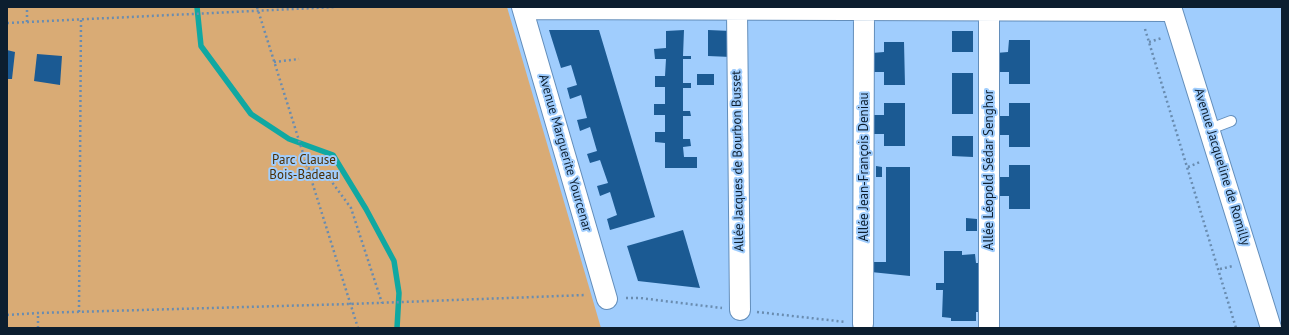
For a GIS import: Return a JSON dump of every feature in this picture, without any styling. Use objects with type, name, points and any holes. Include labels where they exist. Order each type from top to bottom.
[{"type":"street","points":[[523,8],[737,11],[800,9],[864,11],[1140,12],[1171,9]]},
{"type":"street","name":"Avenue Marguerite Yourcenar","points":[[523,8],[607,295]]},
{"type":"street","name":"Avenue Jacqueline de Romilly","points":[[1171,9],[1210,129],[1271,328]]},
{"type":"street","name":"Allée Jacques de Bourbon Busset","points":[[737,11],[740,310]]},
{"type":"street","name":"Allée Jean-François Deniau","points":[[863,324],[864,11]]},
{"type":"street","name":"Allée Léopold Sédar Senghor","points":[[989,11],[989,328]]},
{"type":"lane","points":[[1210,129],[1231,121]]},
{"type":"path","points":[[26,22],[27,7]]},
{"type":"path","points":[[257,7],[358,328]]},
{"type":"path","points":[[7,23],[335,7]]},
{"type":"path","points":[[1140,12],[1236,328]]},
{"type":"path","points":[[79,312],[81,19]]},
{"type":"path","points":[[274,62],[299,59]]},
{"type":"path","points":[[307,168],[326,174],[351,208],[382,303]]},
{"type":"path","points":[[7,316],[38,313],[607,295]]},
{"type":"path","points":[[38,313],[38,328]]},
{"type":"green space","name":"Parc Clause Bois-Badeau","points":[[7,7],[507,7],[601,328],[7,328]]},
{"type":"building","points":[[549,30],[599,30],[655,217],[610,230],[607,219],[617,215],[610,192],[600,196],[597,186],[608,183],[600,160],[590,163],[587,154],[597,151],[590,127],[580,131],[577,120],[587,118],[581,95],[570,99],[567,88],[577,85],[571,65],[561,68]]},
{"type":"building","points":[[684,30],[683,56],[691,56],[691,59],[683,59],[683,83],[691,83],[691,88],[683,88],[683,111],[690,111],[691,116],[683,116],[683,139],[690,139],[691,146],[683,147],[684,157],[697,157],[697,168],[665,168],[665,143],[655,142],[655,132],[665,132],[665,115],[654,115],[654,104],[665,104],[665,87],[655,87],[655,76],[665,76],[666,59],[655,59],[654,49],[666,48],[666,31]]},
{"type":"building","points":[[708,30],[731,31],[731,57],[708,56]]},
{"type":"building","points":[[952,31],[973,31],[973,52],[952,52]]},
{"type":"building","points":[[1009,40],[1030,40],[1030,84],[1009,84],[1009,72],[996,72],[996,53],[1008,52]]},
{"type":"building","points":[[884,42],[904,42],[905,85],[884,85],[884,72],[873,72],[872,53],[884,52]]},
{"type":"building","points":[[7,50],[15,52],[12,79],[7,79]]},
{"type":"building","points":[[37,54],[62,56],[60,85],[34,81]]},
{"type":"building","points":[[952,73],[973,73],[973,114],[952,114]]},
{"type":"building","points":[[697,74],[714,74],[714,85],[697,85]]},
{"type":"building","points":[[884,103],[905,103],[905,146],[884,146],[884,134],[871,134],[871,115],[884,115]]},
{"type":"building","points":[[1009,103],[1030,103],[1030,147],[1009,147],[1009,135],[996,135],[996,116],[1009,116]]},
{"type":"building","points":[[952,136],[973,136],[973,157],[952,156]]},
{"type":"building","points":[[1009,165],[1030,165],[1030,209],[1009,209],[1009,196],[996,196],[996,177],[1009,177]]},
{"type":"building","points":[[876,166],[882,167],[882,177],[876,177]]},
{"type":"building","points":[[886,167],[910,167],[910,276],[871,272],[871,262],[886,262]]},
{"type":"building","points":[[966,218],[977,219],[977,231],[966,231]]},
{"type":"building","points":[[683,230],[700,288],[638,281],[627,246]]},
{"type":"building","points":[[944,251],[962,251],[962,255],[975,254],[976,263],[980,263],[980,312],[976,312],[976,321],[951,321],[951,318],[942,317],[943,290],[936,290],[936,283],[944,283]]},
{"type":"waterway","points":[[197,7],[201,46],[251,114],[289,139],[333,155],[366,209],[394,261],[399,293],[397,328]]}]
